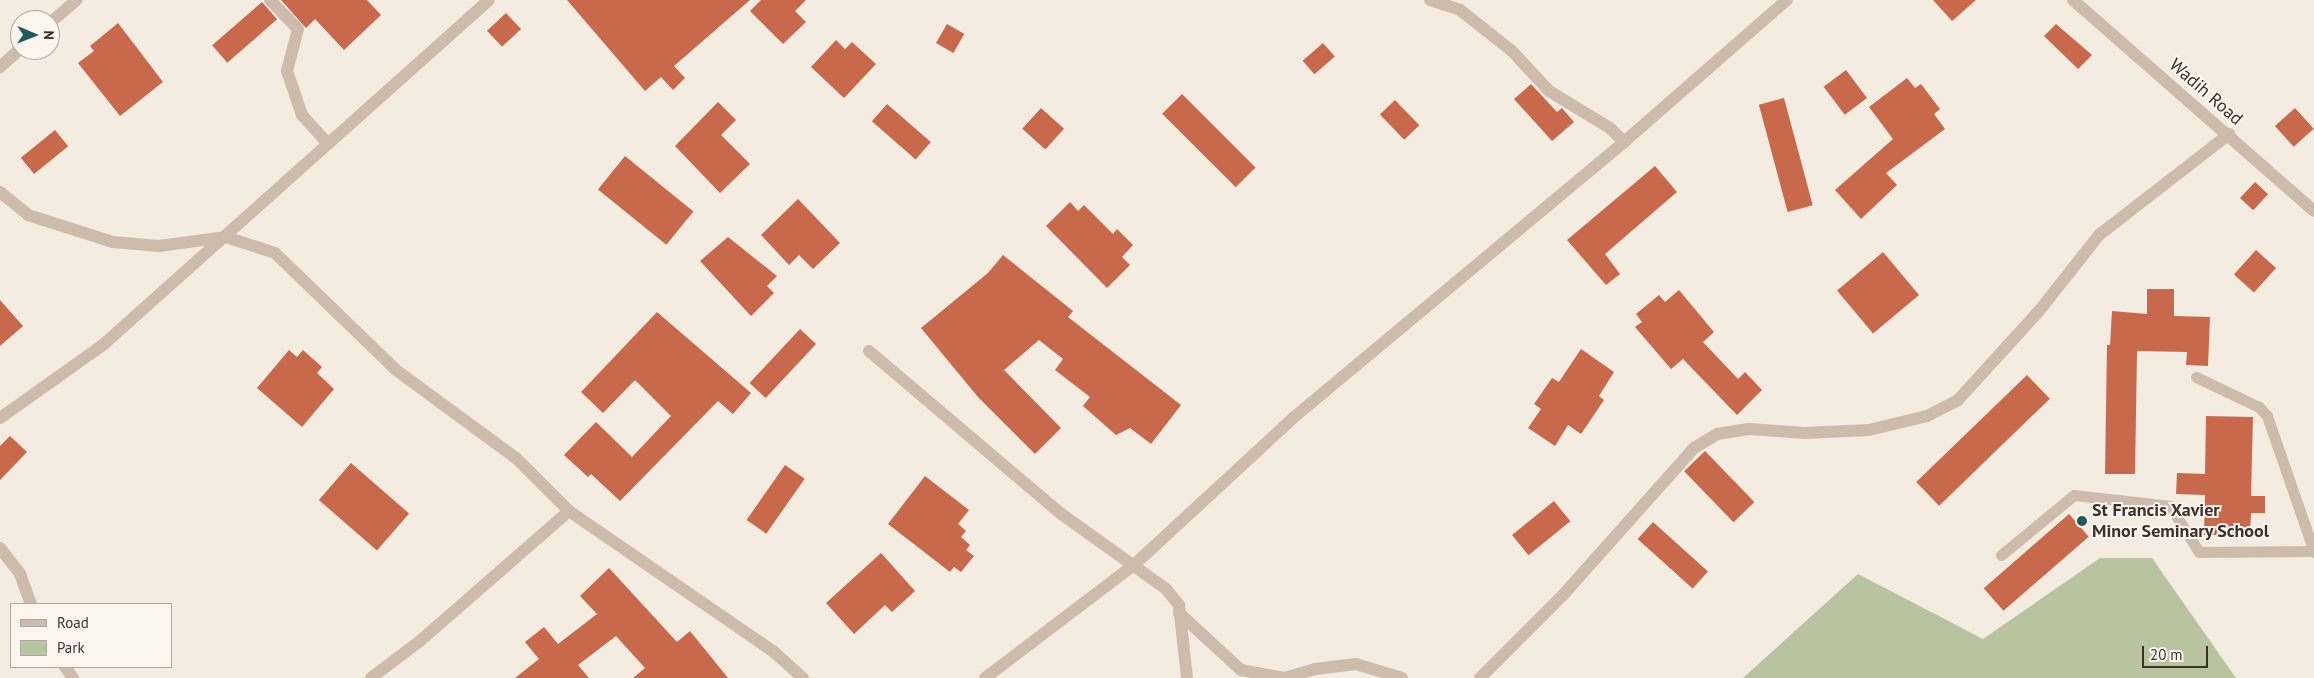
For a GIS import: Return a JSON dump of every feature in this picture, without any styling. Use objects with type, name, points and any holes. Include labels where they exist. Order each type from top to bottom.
[{"type":"street","points":[[60,14],[76,0]]},
{"type":"street","points":[[270,0],[298,29],[287,71],[302,115],[327,143]]},
{"type":"street","points":[[0,418],[104,344],[489,0]]},
{"type":"street","points":[[1430,0],[1460,10],[1512,51],[1549,90],[1610,128],[1624,142]]},
{"type":"street","points":[[985,678],[1135,564],[1293,418],[1624,142],[1787,0]]},
{"type":"street","name":"Wadih Road","points":[[2073,0],[2229,134],[2314,211]]},
{"type":"street","points":[[0,67],[10,58]]},
{"type":"street","points":[[1480,678],[1563,595],[1694,448],[1718,434],[1750,429],[1806,433],[1869,430],[1927,416],[1958,400],[2039,311],[2099,235],[2229,134]]},
{"type":"street","points":[[0,192],[28,215],[113,242],[159,246],[226,237],[275,253],[396,370],[516,458],[569,511],[774,652],[803,678]]},
{"type":"street","points":[[869,352],[1060,513],[1135,564],[1166,589],[1179,605],[1187,678]]},
{"type":"street","points":[[372,678],[420,642],[569,511]]},
{"type":"street","points":[[0,548],[20,574],[31,603]]},
{"type":"street","points":[[1179,613],[1241,670],[1284,678],[1315,669],[1356,664],[1402,678]]},
{"type":"lane","points":[[2001,555],[2074,495],[2170,506],[2199,552],[2313,552],[2267,416],[2259,407],[2196,377]]},
{"type":"green space","points":[[2100,558],[2152,558],[2236,678],[1743,678],[1858,574],[1983,639]]},
{"type":"building","points":[[281,0],[367,0],[381,15],[344,50],[315,19],[306,28]]},
{"type":"building","points":[[567,0],[750,0],[674,66],[685,78],[673,90],[661,77],[645,91]]},
{"type":"building","points":[[761,0],[806,0],[795,11],[806,22],[783,44],[750,11]]},
{"type":"building","points":[[1933,0],[1976,0],[1952,21]]},
{"type":"building","points":[[262,2],[277,19],[227,63],[212,45]]},
{"type":"building","points":[[506,13],[521,29],[502,47],[487,31]]},
{"type":"building","points":[[118,23],[163,82],[120,116],[78,63],[94,51],[90,46]]},
{"type":"building","points":[[947,24],[964,34],[953,53],[936,43]]},
{"type":"building","points":[[2056,24],[2092,55],[2078,69],[2044,36]]},
{"type":"building","points":[[836,40],[845,49],[852,42],[876,64],[844,98],[811,67]]},
{"type":"building","points":[[1323,43],[1335,57],[1314,74],[1303,61]]},
{"type":"building","points":[[1846,70],[1867,98],[1845,115],[1824,87]]},
{"type":"building","points":[[1907,78],[1915,88],[1921,84],[1940,109],[1934,114],[1945,129],[1886,173],[1897,185],[1861,219],[1835,190],[1893,139],[1869,107]]},
{"type":"building","points":[[1531,84],[1557,112],[1562,108],[1574,122],[1552,141],[1514,99]]},
{"type":"building","points":[[1182,94],[1256,168],[1236,187],[1162,114]]},
{"type":"building","points":[[1784,98],[1813,205],[1788,212],[1759,105]]},
{"type":"building","points":[[1395,100],[1419,125],[1404,140],[1380,115]]},
{"type":"building","points":[[718,102],[736,120],[721,135],[750,164],[720,193],[675,146]]},
{"type":"building","points":[[887,104],[931,142],[916,159],[872,121]]},
{"type":"building","points":[[1041,108],[1064,129],[1045,150],[1022,129]]},
{"type":"building","points":[[2295,108],[2314,129],[2294,147],[2275,126]]},
{"type":"building","points":[[55,130],[68,146],[34,174],[21,158]]},
{"type":"building","points":[[625,156],[693,211],[666,245],[598,189]]},
{"type":"building","points":[[1655,166],[1677,192],[1605,254],[1620,274],[1606,285],[1567,240]]},
{"type":"building","points":[[2255,182],[2268,194],[2253,210],[2240,198]]},
{"type":"building","points":[[798,199],[840,243],[813,269],[799,255],[789,265],[761,235]]},
{"type":"building","points":[[1070,202],[1078,211],[1084,205],[1113,234],[1117,229],[1133,245],[1122,257],[1130,265],[1107,288],[1046,226]]},
{"type":"building","points":[[728,237],[777,276],[767,286],[774,293],[751,316],[700,261]]},
{"type":"building","points":[[2256,250],[2276,268],[2254,293],[2234,275]]},
{"type":"building","points":[[1883,252],[1919,295],[1873,333],[1837,291]]},
{"type":"building","points":[[1003,255],[1073,311],[1068,317],[1181,405],[1151,444],[1130,428],[1116,435],[1083,406],[1090,397],[1055,370],[1063,359],[1039,340],[1004,370],[1061,428],[1035,454],[978,397],[921,328],[988,273]]},
{"type":"building","points":[[2147,289],[2174,289],[2174,316],[2210,317],[2208,366],[2186,365],[2187,352],[2137,351],[2135,474],[2105,474],[2107,345],[2110,345],[2112,311],[2147,314]]},
{"type":"building","points":[[1679,290],[1714,332],[1703,342],[1738,379],[1745,372],[1762,390],[1737,415],[1683,359],[1671,369],[1635,327],[1642,322],[1636,314],[1659,295],[1665,302]]},
{"type":"building","points":[[0,300],[23,326],[0,346]]},
{"type":"building","points":[[657,312],[751,393],[733,414],[718,401],[620,501],[591,474],[588,477],[564,455],[596,422],[632,457],[671,416],[635,380],[603,413],[581,392]]},
{"type":"building","points":[[800,329],[816,344],[766,398],[750,383]]},
{"type":"building","points":[[1581,349],[1614,372],[1599,396],[1604,400],[1581,434],[1568,425],[1555,446],[1528,428],[1541,409],[1534,404],[1552,378],[1559,382]]},
{"type":"building","points":[[289,350],[297,357],[303,350],[322,367],[317,373],[334,389],[302,427],[257,388]]},
{"type":"building","points":[[2027,375],[2050,399],[1939,506],[1916,482]]},
{"type":"building","points":[[2206,416],[2253,417],[2251,496],[2265,496],[2265,513],[2251,513],[2250,535],[2204,535],[2205,495],[2176,494],[2177,473],[2205,474]]},
{"type":"building","points":[[10,436],[27,452],[0,480],[0,446]]},
{"type":"building","points":[[1705,451],[1754,502],[1733,522],[1684,471]]},
{"type":"building","points":[[351,463],[409,514],[377,550],[319,500]]},
{"type":"building","points":[[785,465],[805,479],[766,534],[747,520]]},
{"type":"building","points":[[925,476],[969,510],[958,524],[966,531],[961,537],[970,545],[966,550],[974,556],[961,572],[954,567],[950,572],[888,524]]},
{"type":"building","points":[[1554,501],[1570,521],[1528,555],[1512,535]]},
{"type":"building","points":[[2069,514],[2089,537],[2003,611],[1984,588]]},
{"type":"building","points":[[1653,522],[1708,572],[1693,589],[1638,539]]},
{"type":"building","points":[[881,553],[915,591],[892,612],[885,605],[854,634],[826,603]]},
{"type":"building","points":[[609,568],[677,642],[690,631],[728,678],[633,678],[645,668],[616,636],[578,665],[589,678],[515,678],[539,659],[525,642],[544,627],[558,644],[597,614],[580,596]]},
{"type":"place","name":"St Francis Xavier Minor Seminary School","points":[[2082,521]]}]
